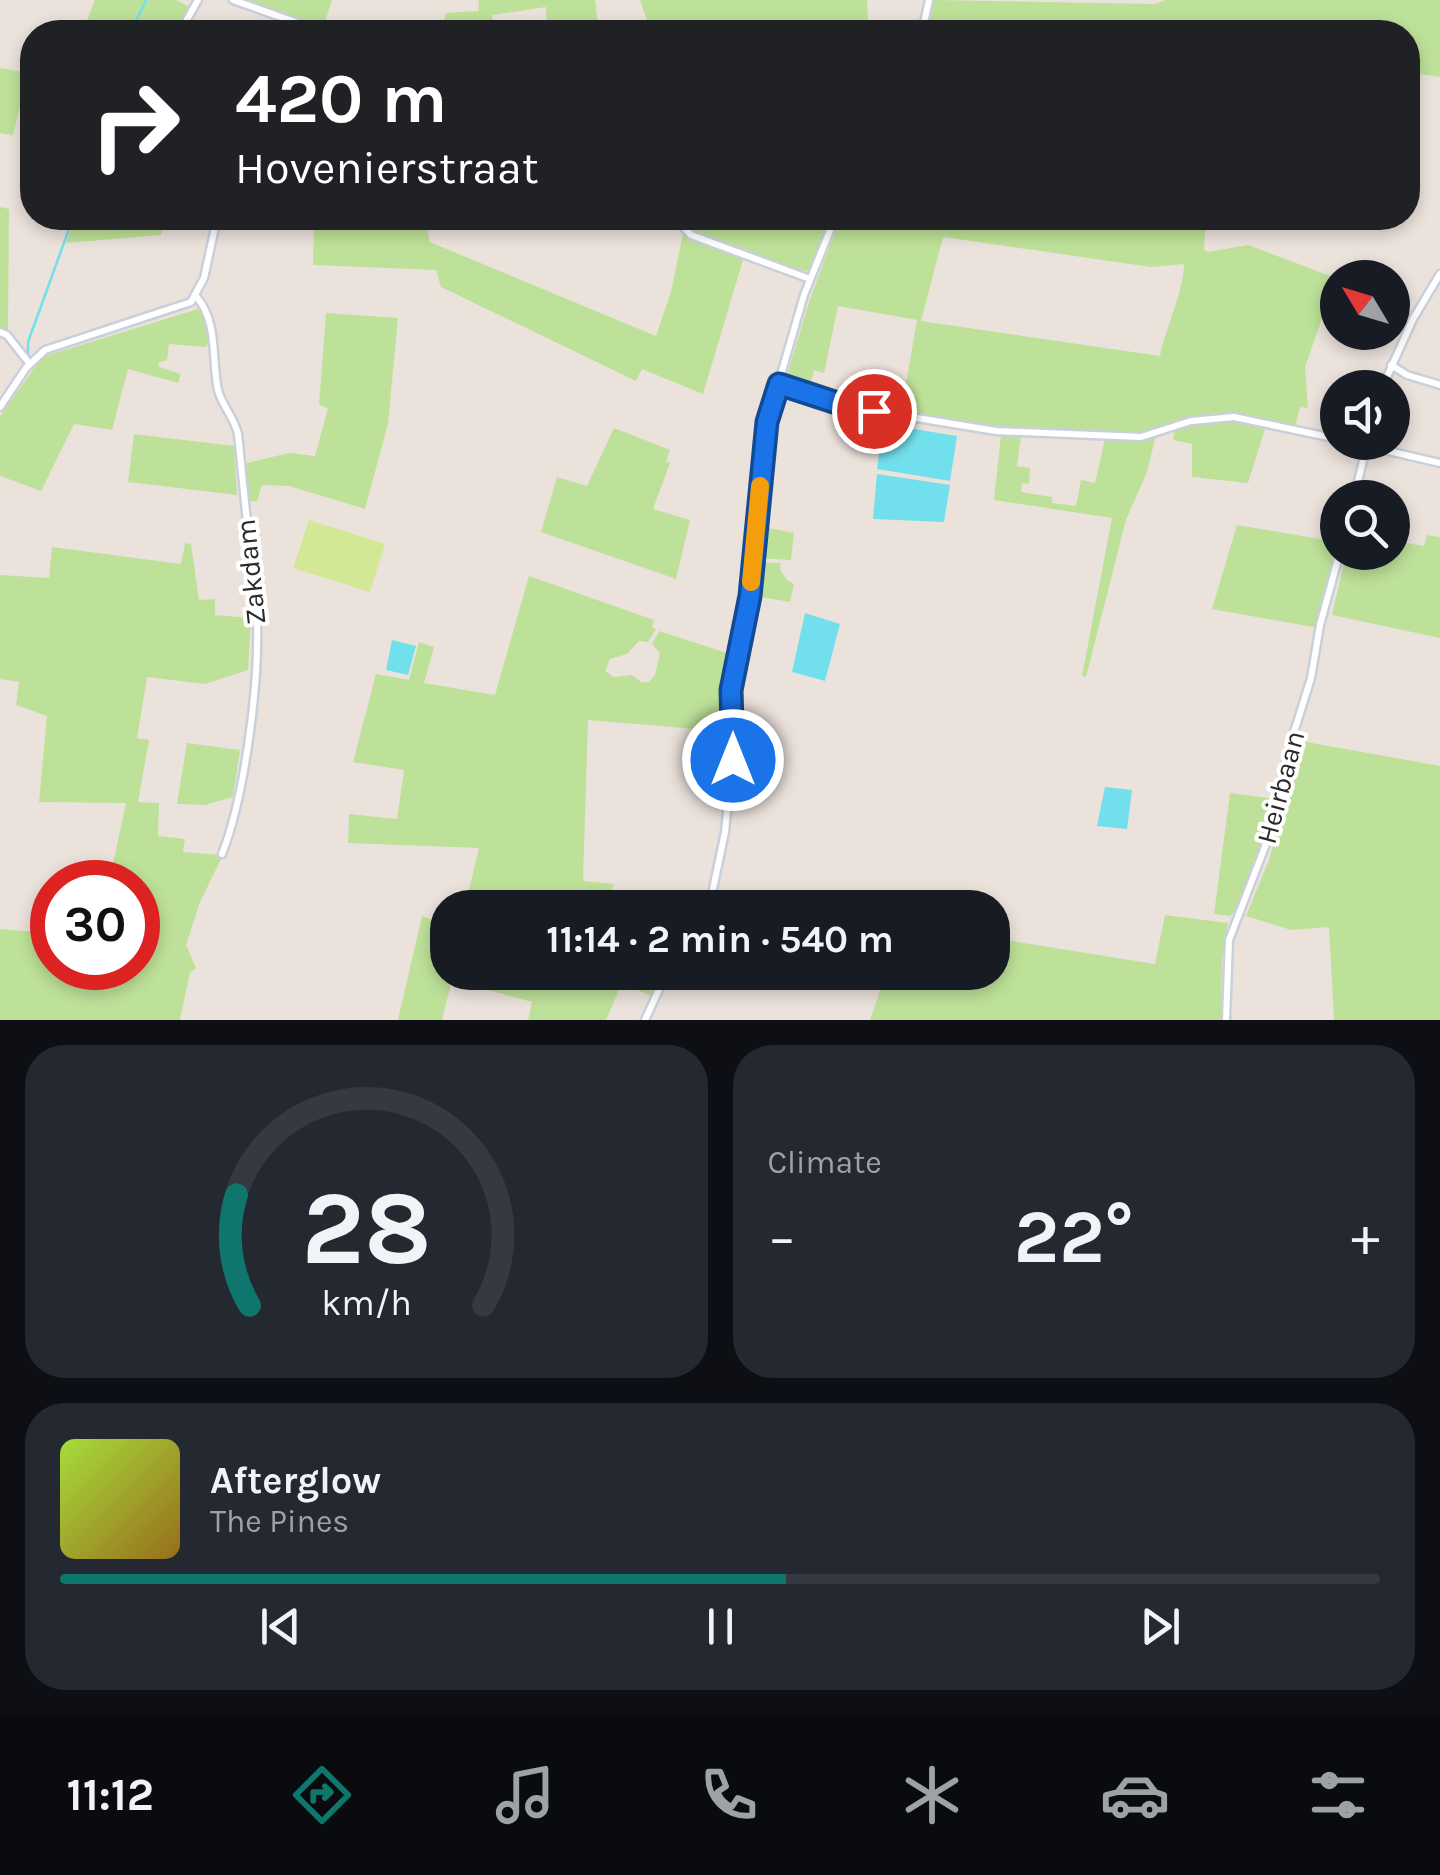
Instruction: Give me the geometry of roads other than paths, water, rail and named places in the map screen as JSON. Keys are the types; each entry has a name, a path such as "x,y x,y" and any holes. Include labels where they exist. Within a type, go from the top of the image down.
{"street":[{"path":"233,0 289,20"},
{"path":"0,407 29,364 45,350 178,309 196,296 204,278 214,230"},
{"path":"686,230 810,278"},
{"path":"713,890 725,832 734,742 731,690 750,596 765,436 810,278 830,230"},
{"path":"1389,370 1440,274"},
{"name":"Zakdam","path":"196,296 210,321 218,389 238,434 258,648 246,752 222,854"},
{"path":"0,332 7,335 29,364"},
{"path":"1391,365 1407,375 1440,385"},
{"path":"779,384 834,402 996,431 1140,437 1191,421 1234,418 1320,436"},
{"path":"1410,456 1440,463"},
{"name":"Heirbaan","path":"1226,1020 1229,940 1266,844 1336,570"},
{"path":"645,1020 659,990"}],"water":[{"path":"883,424 957,436 950,481 877,469"},
{"path":"877,474 950,485 944,522 873,519"},
{"path":"805,613 840,624 825,681 792,672"},
{"path":"392,640 416,646 408,675 386,670"},
{"path":"1105,787 1132,790 1127,829 1097,826"}],"waterway":[{"path":"137,20 146,0"},
{"path":"28,356 28,342 69,230"}]}
